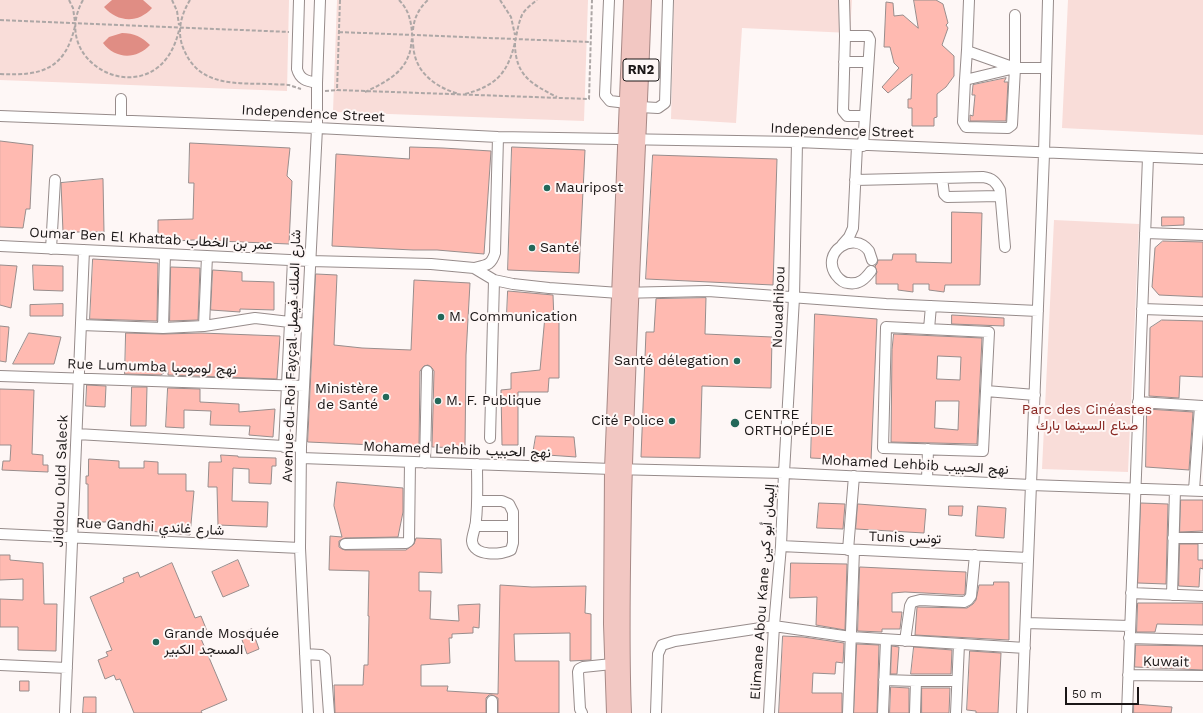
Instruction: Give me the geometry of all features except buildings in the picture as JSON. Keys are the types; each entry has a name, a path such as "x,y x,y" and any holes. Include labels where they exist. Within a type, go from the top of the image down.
{"highway":[{"name":"RN2","path":"626,293 624,140 631,0"},
{"name":"RN2","path":"614,713 612,664 618,469 626,293 639,140 644,0"},
{"name":"RN2","path":"618,469 624,713"}],"street":[{"path":"299,0 297,69 300,78 317,83"},
{"name":"Avenue du Roi Fayçal شارع الملك فيصل","path":"308,713 300,548 301,447 317,128 320,0"},
{"path":"609,0 605,95 610,101 626,104"},
{"path":"640,107 658,108 665,103 668,0"},
{"path":"844,0 845,36 843,111 847,116 865,116"},
{"path":"969,0 964,122 966,127 1008,128 1012,125 1015,68 1015,15"},
{"path":"1022,713 1044,154 1048,0"},
{"path":"845,36 868,36 870,40 865,116 855,180 853,228 849,237 835,251 831,261 832,270 838,279 847,284 857,284 865,279 871,271"},
{"path":"967,50 1015,68"},
{"path":"844,62 868,62"},
{"path":"965,80 1015,68 1046,68"},
{"path":"121,99 121,120"},
{"name":"Independence Street","path":"0,116 317,128 498,137 797,142 1044,154 1203,159"},
{"path":"474,268 489,264 493,260 495,253 498,137"},
{"name":"Nouadhibou","path":"784,473 794,298 797,142"},
{"path":"1126,713 1148,157"},
{"path":"942,178 944,194 947,197 1000,196"},
{"path":"855,180 989,178 997,185 1000,196 1005,247"},
{"path":"51,249 55,180"},
{"path":"853,228 862,245 869,251 872,260"},
{"path":"1145,233 1203,235"},
{"path":"842,245 852,243 862,245"},
{"name":"Oumar Ben El Khattab عمر بن الخطاب","path":"0,246 310,261 431,264 474,268 494,280 528,286 626,293 708,291 930,306 1038,310"},
{"name":"Jiddou Ould Saleck","path":"65,713 84,250"},
{"path":"164,328 165,254"},
{"path":"204,326 207,256"},
{"path":"284,447 293,260"},
{"path":"490,438 494,280"},
{"path":"929,329 930,306"},
{"path":"1142,309 1203,311"},
{"path":"81,325 164,328 204,326 255,318 307,324"},
{"path":"886,327 989,332 986,391 983,451 883,448 886,327"},
{"path":"425,462 427,371"},
{"name":"Rue Lumumba نهج لومومبا","path":"0,376 304,386"},
{"path":"986,391 1035,395"},
{"path":"1138,402 1202,406 1198,490"},
{"path":"77,434 301,447"},
{"path":"927,480 928,449"},
{"name":"Mohamed Lehbib نهج الحبيب","path":"301,458 784,473 1031,485 1198,490"},
{"path":"345,544 409,542 410,462"},
{"path":"477,464 477,500 472,542 475,548 481,553 505,553 511,550 513,543 513,512 509,504 502,501 477,500"},
{"name":"Elimane Abou Kane إليمان أبو كين","path":"769,713 774,626 781,546 784,473"},
{"path":"848,713 854,476"},
{"path":"1172,595 1175,490"},
{"path":"475,526 513,526"},
{"name":"Rue Gandhi شارع غاندي","path":"0,534 300,548"},
{"path":"1173,538 1203,538"},
{"name":"Tunis تونس","path":"781,546 1028,558"},
{"path":"905,641 910,606 912,602 920,600 964,602 968,600 971,596 975,555"},
{"path":"1131,593 1203,596"},
{"path":"1026,623 1130,626"},
{"path":"656,713 658,654 662,645 675,641 774,626 851,637 1025,648"},
{"path":"1129,638 1203,640"},
{"path":"883,713 886,640"},
{"path":"956,713 959,644"},
{"path":"305,654 321,655 325,658 329,713"},
{"path":"582,713 580,709 578,680 579,669 583,667 612,664"},
{"path":"0,665 67,668"},
{"name":"Kuwait","path":"1128,675 1203,676"},
{"path":"884,680 957,681"},
{"path":"915,713 916,681"},
{"path":"492,701 492,713"}],"path":[{"path":"69,0 72,8 77,40 84,55 95,67 109,75 125,78 141,76 156,69 168,58 176,44 183,12 190,0"},
{"path":"0,74 20,75 36,73 52,66 64,55 72,40 78,8 82,0"},
{"path":"172,0 177,11 181,44 188,59 199,71 213,79 229,83 290,85"},
{"path":"340,0 337,90 589,99 592,0"},
{"path":"399,0 408,12 411,21 416,62 421,70 436,85 449,91 462,94 483,88 498,78 511,59 516,38 511,17 500,0"},
{"path":"364,92 386,81 396,74 403,66 408,58 416,17 420,9 428,0"},
{"path":"537,0 522,14 517,28 516,58 523,75 537,87 558,97"},
{"path":"0,20 290,32"},
{"path":"339,32 590,42"}],"green space":[{"path":"0,0 289,0 287,91 0,80"},
{"path":"337,0 588,0 584,121 333,112"},
{"path":"674,0 852,0 850,33 742,28 736,123 671,119"},
{"path":"1068,0 1203,0 1203,135 1062,128"},
{"name":"Parc des Cinéastes صناع السينما بارك","path":"1054,220 1139,224 1128,472 1042,469"}],"shaded area":[{"path":"112,0 143,0 152,8 140,17 134,19 121,18 115,16 104,7"},
{"path":"122,33 138,36 150,45 138,53 126,56 113,52 103,43 109,37"}],"place":[{"name":"Mauripost","path":"547,188"},
{"name":"Santé","path":"532,248"},
{"name":"M. Communication","path":"441,317"},
{"name":"Santé délegation","path":"737,361"},
{"name":"Ministère de Santé","path":"386,397"},
{"name":"M. F. Publique","path":"438,401"},
{"name":"Cité Police","path":"672,421"},
{"name":"CENTRE ORTHOPÉDIE","path":"735,423"},
{"name":"Grande Mosquée المسجد الكبير","path":"156,642"}]}
